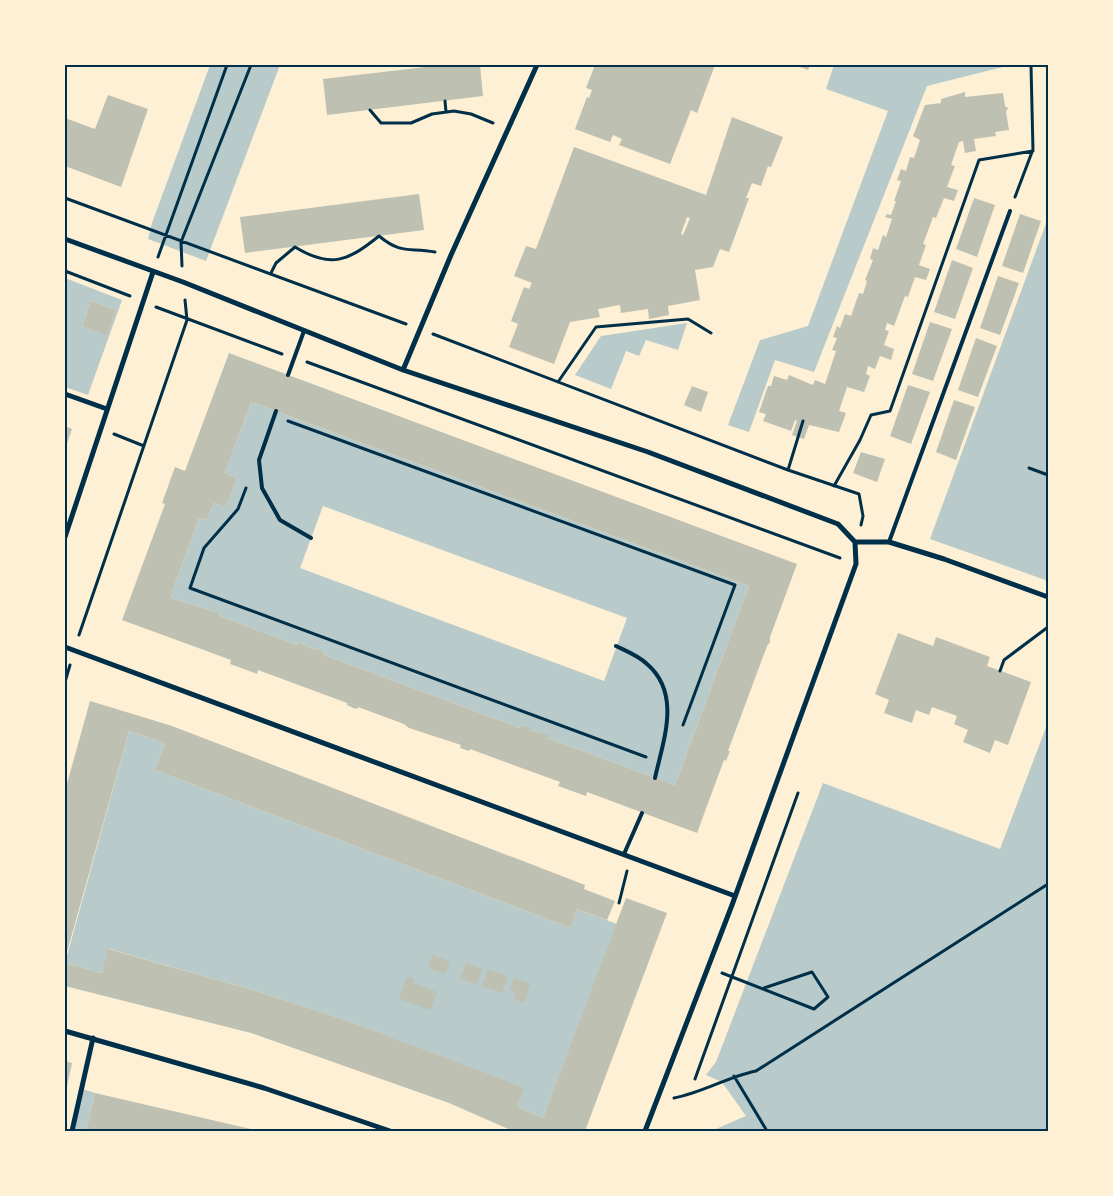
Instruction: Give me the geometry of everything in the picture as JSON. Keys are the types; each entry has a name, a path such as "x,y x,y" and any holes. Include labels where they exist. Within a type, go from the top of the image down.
{"street":[{"path":"403,370 451,254 537,65"},
{"path":"65,238 183,282 403,370 693,469 838,524 855,542 856,564 735,896 645,1131"},
{"path":"65,537 153,272"},
{"path":"65,394 107,410"},
{"path":"855,542 889,542 944,559 1048,597"},
{"path":"65,647 735,896"},
{"path":"65,1031 264,1088 390,1131"},
{"path":"72,1131 94,1038"}],"lane":[{"path":"889,542 1010,212"},
{"path":"288,375 304,331"},
{"path":"275,413 260,460 262,488 280,520 311,538"},
{"path":"616,646 647,664 662,684 669,713 665,743 658,762 655,778"},
{"path":"627,855 642,813"}],"path":[{"path":"153,272 228,65"},
{"path":"65,682 74,650 187,320 181,242 251,65"},
{"path":"1010,212 1032,151 1031,65"},
{"path":"445,101 446,112"},
{"path":"370,110 381,123 410,123 432,114 454,111 471,114 508,130"},
{"path":"834,486 860,440 871,415 890,411 979,160 1032,151"},
{"path":"65,198 419,328 788,470 859,494 864,516 855,542"},
{"path":"271,273 276,263 295,247 314,258 336,260 361,250 379,236 391,246 408,251 430,251 451,254"},
{"path":"65,272 187,320 856,564"},
{"path":"558,382 596,327 688,318 711,333"},
{"path":"275,413 735,585 680,734"},
{"path":"788,470 803,421"},
{"path":"101,429 144,446"},
{"path":"1030,468 1048,475"},
{"path":"247,485 238,508 204,548 190,588 658,762"},
{"path":"1000,671 1004,660 1048,627"},
{"path":"695,1079 798,793"},
{"path":"619,903 627,855"},
{"path":"656,1102 690,1095 734,1076 756,1071 1048,884"},
{"path":"708,968 764,988 814,1009 828,997 812,972 764,988"},
{"path":"734,1076 767,1131"}],"shaded area":[{"path":"210,65 280,65 206,261 148,239 152,223"},
{"path":"834,65 1011,65 927,86 814,372 775,360 749,432 728,425 760,340 808,326 888,111 826,89"},
{"path":"1048,218 1048,581 930,539"},
{"path":"65,278 122,300 88,395 65,387","holes":["91,301 116,310 107,334 82,326"]},
{"path":"687,323 678,350 646,340 639,356 626,351 611,389 575,375 601,336"},
{"path":"251,402 749,586 675,785 547,738 548,735 530,730 522,725 520,728 324,655 325,652 315,648 314,650 298,642 297,645 219,616 220,613 170,598 199,518 207,520 214,503 226,507 237,478 225,473","holes":["323,506 627,618 604,681 300,568"]},
{"path":"1048,722 1048,1131 711,1131 746,1116 722,1082 706,1075 716,1062 823,783 1000,849"},
{"path":"129,731 165,743 155,770 571,928 577,909 617,924 543,1118 517,1107 523,1088 348,1021 263,993 109,949 102,973 65,963"},
{"path":"82,1089 95,1093 86,1131 72,1131"}],"building":[{"path":"442,65 480,65 483,96 327,115 323,79"},
{"path":"595,65 715,65 697,113 691,110 670,164 619,145 622,139 613,135 610,142 575,129 587,97 589,98 592,90 586,88"},
{"path":"795,65 810,65 808,70"},
{"path":"965,92 965,97 1003,93 1005,106 1008,108 1006,112 1009,130 995,132 996,136 974,139 976,151 965,153 963,141 959,142 951,165 955,166 947,187 958,190 954,201 944,198 936,218 933,217 923,244 926,245 919,265 930,269 926,280 915,277 908,297 905,296 894,326 887,323 885,330 889,331 884,345 894,349 891,360 880,356 875,369 868,366 866,374 870,376 864,392 847,387 839,411 846,413 839,432 809,425 804,439 792,435 797,421 795,420 791,431 763,421 766,414 759,412 768,386 771,386 774,376 787,380 789,375 813,385 815,380 825,384 836,351 832,350 837,338 833,337 837,326 840,328 845,314 851,316 859,293 863,294 867,281 865,280 873,260 870,259 873,248 878,250 883,235 886,237 892,219 885,217 887,214 891,215 896,201 894,201 901,181 897,180 901,169 906,171 910,157 914,158 920,140 913,136 925,105 941,103 941,99"},
{"path":"108,95 148,109 121,187 65,166 65,118 95,129"},
{"path":"732,117 783,137 771,167 768,166 761,186 752,183 746,198 749,198 729,252 720,249 713,267 695,270 700,300 668,306 669,315 649,319 648,309 621,313 620,305 598,309 600,317 570,322 554,364 509,347 518,324 511,321 524,287 529,289 532,283 514,276 526,246 536,249 574,147 706,195","holes":["687,217 690,218 683,235 681,234"]},
{"path":"419,194 424,230 245,253 240,217"},
{"path":"974,198 995,205 977,257 956,249"},
{"path":"1020,214 1041,221 1023,273 1002,266"},
{"path":"952,260 973,268 955,319 934,312"},
{"path":"998,276 1019,283 1000,335 980,328"},
{"path":"91,301 116,310 107,335 82,326"},
{"path":"930,322 952,329 933,381 912,374"},
{"path":"976,338 997,346 978,397 958,390"},
{"path":"229,353 797,564 770,637 770,642 728,751 730,751 726,761 724,760 697,833 587,792 586,796 558,786 560,782 470,749 469,751 460,748 461,745 409,728 404,724 358,707 358,709 353,708 347,705 347,703 258,670 257,674 230,664 231,660 122,620 165,504 162,503 175,467 185,471","holes":["251,402 749,586 675,785 547,738 549,735 530,730 531,728 521,725 520,728 324,655 325,652 315,648 314,650 298,642 297,645 219,616 220,613 170,598 199,518 207,520 214,503 226,507 237,478 225,473"]},
{"path":"908,385 930,392 911,444 890,436"},
{"path":"692,386 708,392 701,412 684,405"},
{"path":"954,400 975,407 956,460 936,452"},
{"path":"65,426 72,429 65,449"},
{"path":"861,452 885,459 877,482 853,473"},
{"path":"898,633 933,646 936,637 990,657 987,666 1031,682 1008,745 995,740 990,753 963,742 968,730 954,724 957,716 932,707 929,715 916,710 912,723 884,713 889,700 875,694"},
{"path":"90,701 172,726 585,885 584,889 615,901 607,920 577,909 571,928 155,770 165,743 129,731 65,959 65,791"},
{"path":"626,898 667,913 585,1131 513,1131 449,1103 251,1033 65,986 65,963 102,973 108,949 263,993 348,1021 524,1088 517,1107 543,1118"},
{"path":"432,955 450,961 445,974 428,968"},
{"path":"466,963 482,969 477,985 460,979"},
{"path":"488,969 508,976 502,993 482,986"},
{"path":"407,977 414,979 413,983 437,992 431,1010 399,999"},
{"path":"514,978 530,984 524,1003 514,999 516,992 509,989"},
{"path":"65,1061 72,1063 66,1091 65,1091"},
{"path":"95,1093 255,1130 86,1131"}]}
